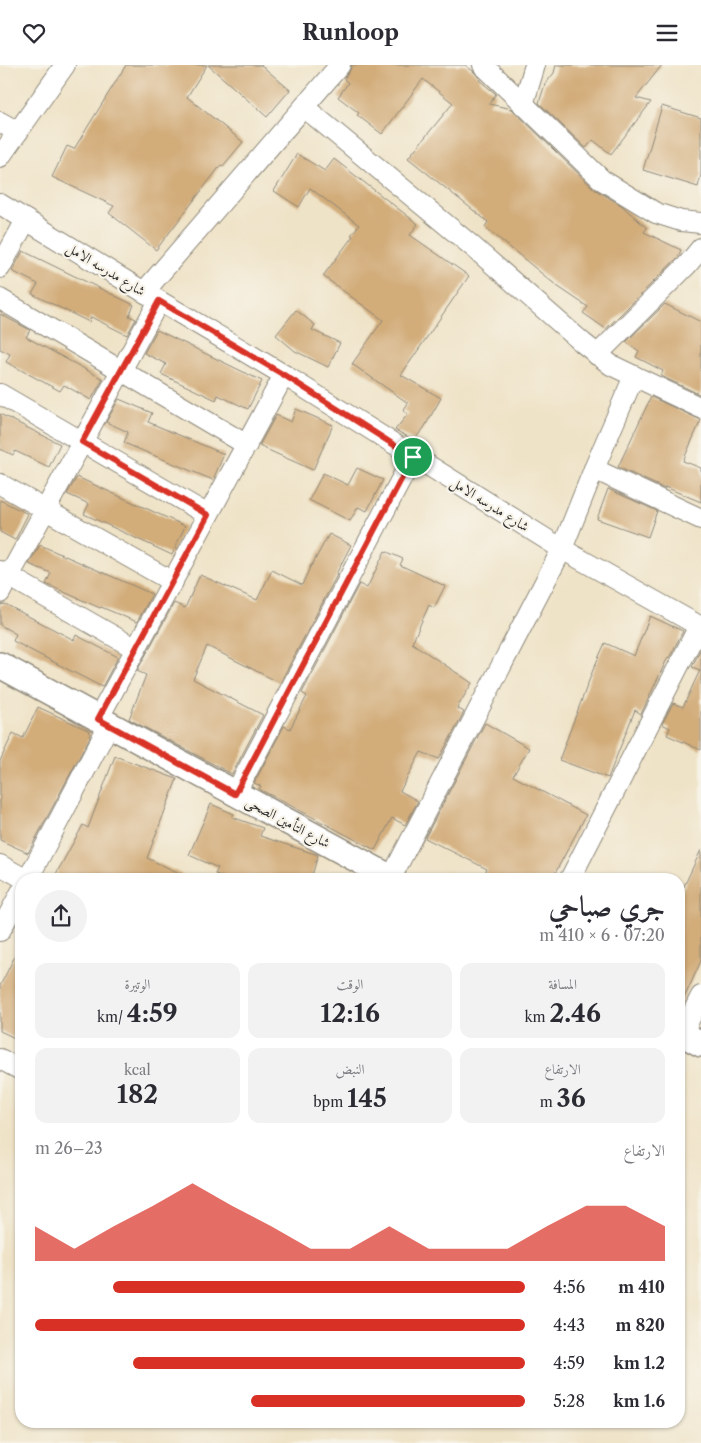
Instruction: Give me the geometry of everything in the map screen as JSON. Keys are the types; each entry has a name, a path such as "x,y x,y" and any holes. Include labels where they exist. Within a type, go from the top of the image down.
{"street":[{"path":"136,649 3,580 46,509 121,371 152,297 304,107 340,65"},
{"path":"483,65 602,180 656,213 681,221 701,223"},
{"path":"523,105 535,65"},
{"path":"0,157 18,132 58,67"},
{"path":"304,107 472,246 597,355 611,365 701,408"},
{"path":"0,122 18,132"},
{"name":"شارع مدرسه الامل","path":"0,204 284,375 562,549 700,626"},
{"path":"0,268 26,220"},
{"path":"597,355 687,265 701,248"},
{"path":"0,299 247,445"},
{"path":"30,873 104,722 136,649 284,375"},
{"path":"395,873 562,549 634,376"},
{"path":"0,394 208,515"},
{"path":"235,794 413,457"},
{"path":"594,469 701,519"},
{"path":"0,483 172,582"},
{"path":"573,873 700,626"},
{"name":"شارع التأمين الصحى","path":"0,665 383,873"},
{"path":"0,865 15,873"},
{"path":"0,931 15,903"},
{"path":"687,1036 701,996"},
{"path":"0,1059 15,1067"}],"building":[{"path":"126,65 207,65 187,97 243,142 223,166 221,165 156,250 109,213 114,206 52,177 67,146 74,149"},
{"path":"208,65 261,65 290,90 267,117"},
{"path":"352,65 465,65 496,94 489,104 512,109 594,189 621,205 647,228 644,232 681,250 678,257 606,329 583,313 588,307 557,286 485,227 488,222 408,158 453,103 423,79 382,134 357,115 359,113 338,97 348,83 344,79"},
{"path":"556,65 662,65 636,98 651,102 611,154 593,140 586,148 539,103 545,84 554,73"},
{"path":"662,106 701,118 701,175 698,187 643,170"},
{"path":"297,154 325,171 334,159 418,224 410,235 469,276 401,375 441,398 424,428 414,440 395,430 408,414 403,411 408,403 352,364 383,320 323,276 359,225 310,188 299,207 274,191"},
{"path":"23,251 134,305 129,316 136,319 127,335 91,317 89,322 32,294 38,284 12,271"},
{"path":"665,304 701,322 701,395 661,376 663,371 636,357 639,351 626,342"},
{"path":"296,310 315,325 312,330 340,343 328,367 295,351 276,335"},
{"path":"0,314 30,330 26,337 103,379 91,400 64,385 60,391 6,362 10,354 0,349"},
{"path":"157,330 262,381 248,409 218,395 216,400 161,374 166,364 144,353"},
{"path":"651,397 701,420 683,461 701,468 701,502 665,487 665,489 618,467"},
{"path":"119,399 152,413 148,422 224,454 213,480 124,443 128,432 106,422"},
{"path":"296,409 333,425 313,470 259,446 276,415 291,422"},
{"path":"0,414 60,444 49,467 15,451 13,455 0,449"},
{"path":"357,468 383,480 367,511 358,507 350,521 309,500 323,473 348,485"},
{"path":"77,477 185,526 172,555 84,514 89,504 67,494"},
{"path":"608,489 657,511 648,537 597,519"},
{"path":"0,500 28,514 15,540 0,532"},
{"path":"329,534 351,545 280,683 207,646 193,679 263,715 232,774 129,719 146,675 137,671 174,603 185,608 200,575 257,600 272,570 302,585"},
{"path":"40,545 152,594 137,622 46,584 51,573 29,564"},
{"path":"385,551 403,559 400,565 445,586 434,608 429,605 412,643 472,683 457,708 464,712 439,759 421,752 400,791 418,801 405,825 392,818 375,850 259,789 261,786 254,783 284,726 290,729 307,696 302,693 359,584 367,588"},
{"path":"5,604 74,640 76,635 118,657 102,687 13,641 16,634 0,625 0,605"},
{"path":"650,616 683,631 668,657 641,714 635,710 608,778 559,760 605,643 634,656"},
{"path":"701,648 701,750 667,735 670,728 662,724 673,703 683,707 700,670 692,667"},
{"path":"38,707 90,731 90,737 28,853 0,840 0,761 13,733 23,738"},
{"path":"485,723 529,748 513,776 586,815 555,873 485,873 487,869 425,838"},
{"path":"115,756 177,779 147,858 179,873 57,873 83,825 88,828"},
{"path":"211,804 234,814 232,817 263,828 260,836 318,855 313,873 216,873 218,868 189,855"},
{"path":"701,850 701,961 685,996 685,884"},
{"path":"15,956 15,1038 0,1031 0,986"}],"route":[{"path":"159,301 284,375 413,457 235,794 98,719 208,515 82,442 159,301"}]}
